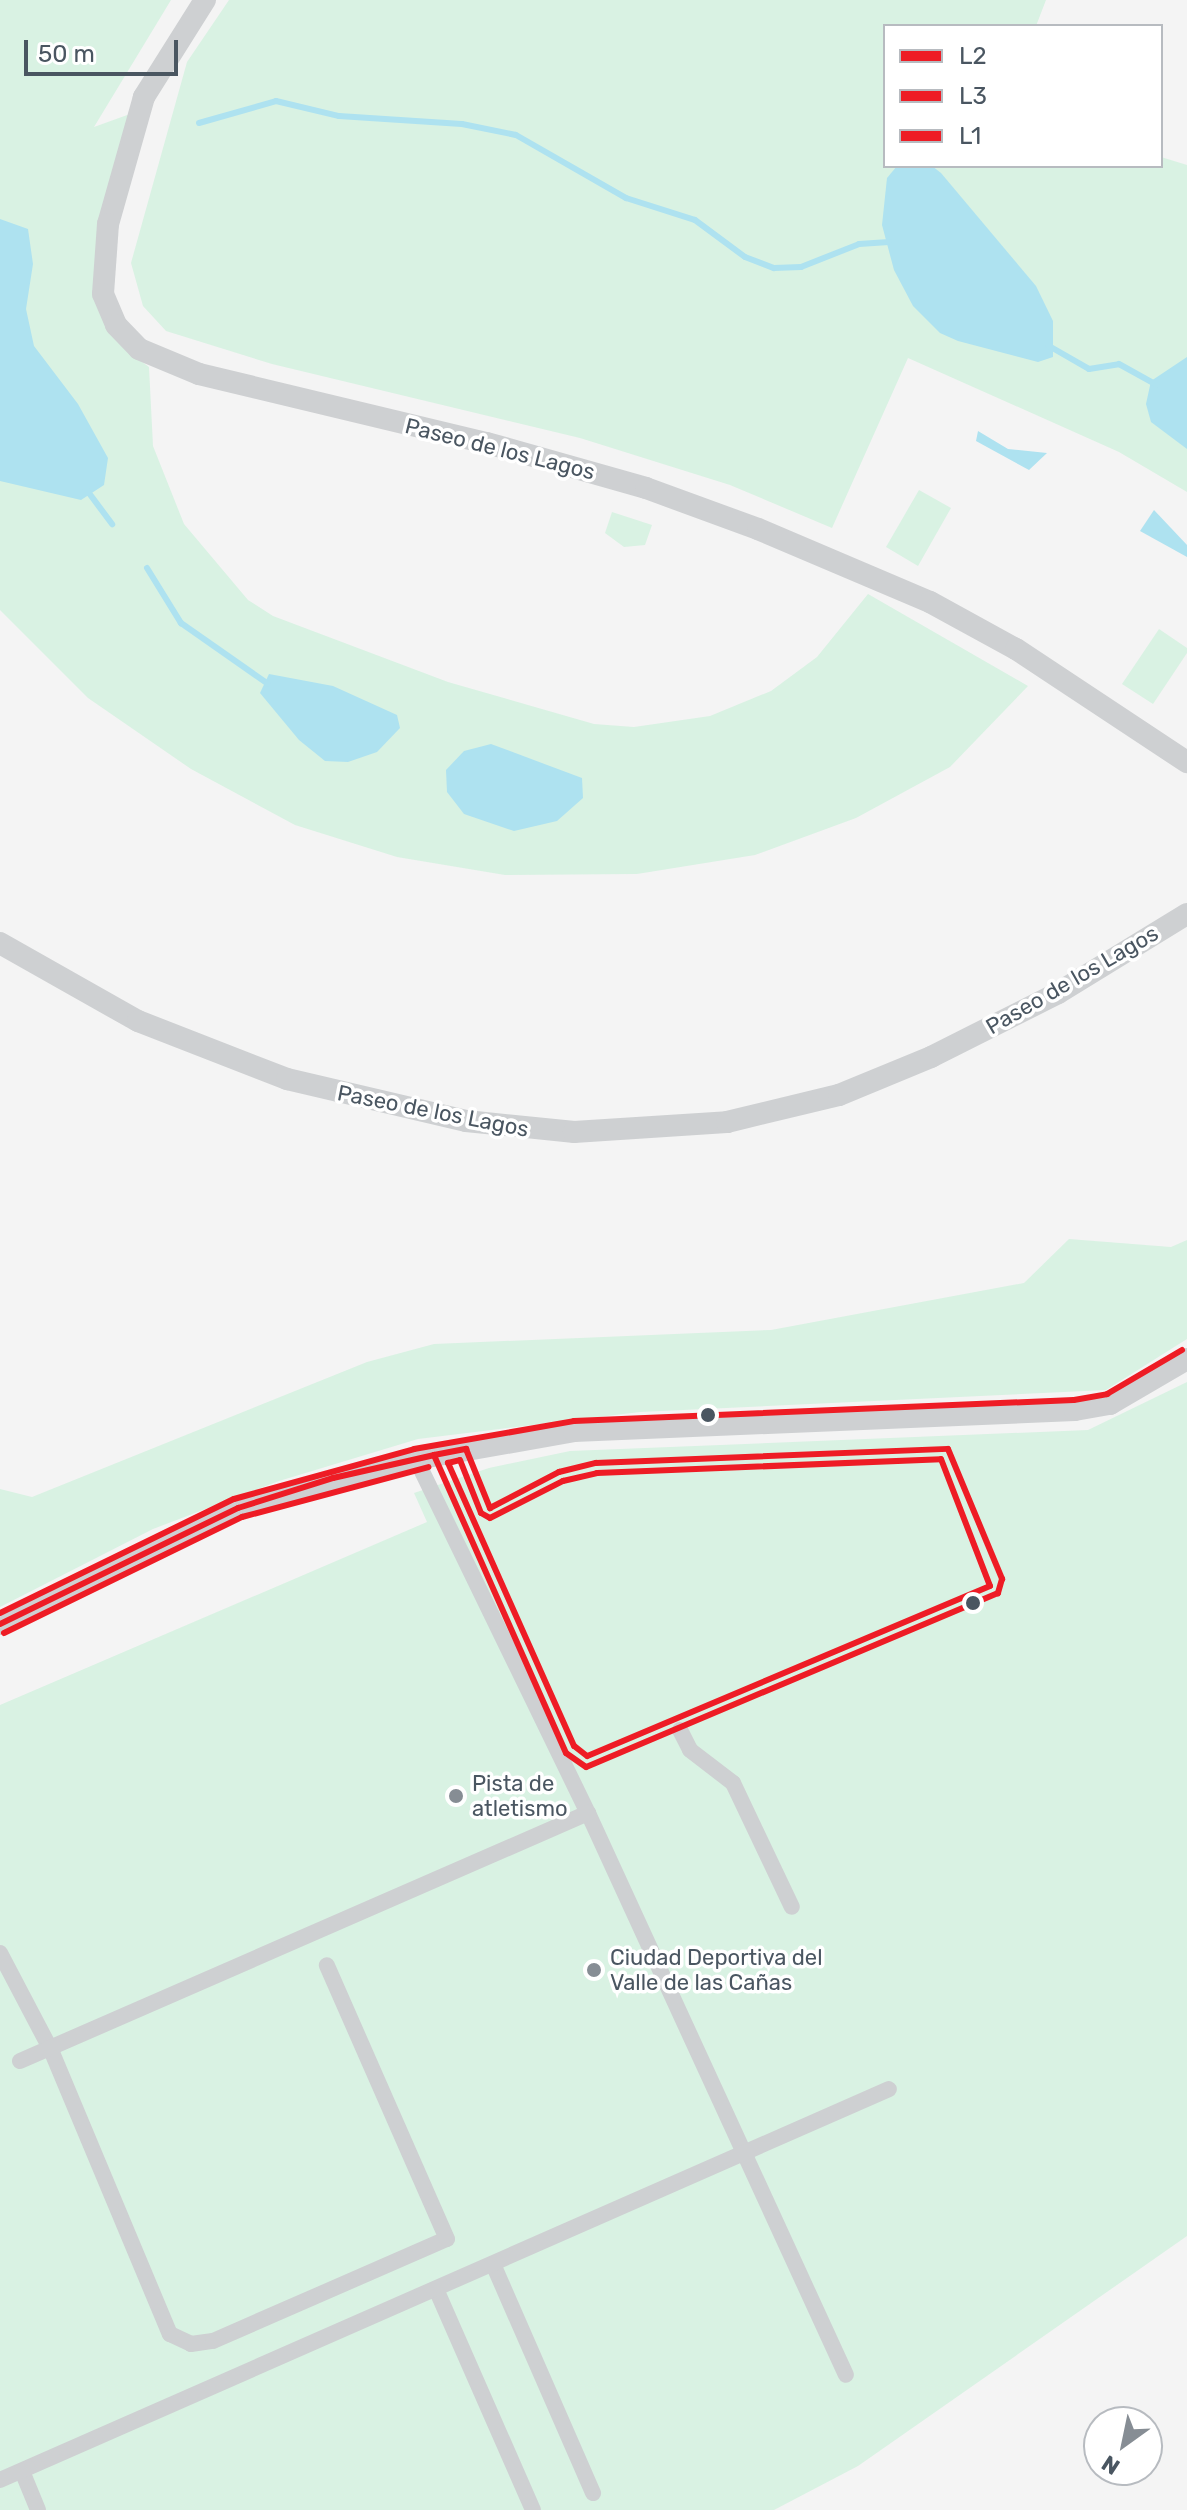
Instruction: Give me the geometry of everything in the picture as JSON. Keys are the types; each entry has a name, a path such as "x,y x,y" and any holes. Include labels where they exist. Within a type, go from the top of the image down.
{"street":[{"name":"Paseo de los Lagos","path":"205,0 144,97 108,224 103,294 116,325 139,349 199,374 487,443 646,488 758,529 917,596 1003,642 1077,685 1187,762"},
{"name":"Paseo de los Lagos","path":"0,943 138,1021 287,1079 466,1121 574,1132 727,1122 839,1095 931,1057 1058,993 1187,914"},
{"path":"0,1624 238,1508 425,1457 574,1431 1075,1410 1110,1404 1187,1359"},
{"path":"425,1457 846,2375"},
{"path":"680,1730 690,1750 733,1783 792,1907"},
{"path":"20,2061 588,1813"},
{"path":"0,1953 51,2050 170,2334 191,2344 213,2341 447,2239 327,1965"},
{"path":"0,2480 889,2089"},
{"path":"493,2264 593,2493"},
{"path":"436,2289 533,2510"},
{"path":"22,2471 38,2510"}],"green space":[{"path":"0,0 171,0 94,127 130,114 95,261 126,350 149,367 153,446 184,524 248,600 273,616 448,682 594,724 634,727 710,716 771,691 817,657 868,594 1028,686 950,767 856,818 755,855 637,874 505,875 397,857 295,825 191,769 88,698 0,610"},
{"path":"229,0 1046,0 1037,24 883,24 883,168 1163,168 1163,158 1187,165 1187,492 1119,452 908,358 832,528 730,485 580,438 272,364 166,331 143,306 131,263 187,62"},
{"path":"919,490 951,508 918,566 886,547"},
{"path":"612,512 652,525 645,545 624,547 605,533"},
{"path":"1159,629 1187,648 1187,653 1153,704 1122,684"},
{"path":"1069,1239 1171,1247 1187,1240 1187,1339 1106,1390 640,1412 418,1439 279,1481 153,1529 0,1607 0,1489 32,1497 367,1362 434,1344 771,1330 1024,1283"},
{"name":"Ciudad Deportiva del Valle de las Cañas","path":"1187,1382 1187,2236 858,2466 774,2510 0,2510 0,1705 427,1522 414,1493 489,1468 570,1451 1088,1430"}],"water":[{"path":"895,168 935,168 941,173 1036,286 1053,321 1053,357 1038,362 958,341 940,333 913,306 894,270 882,225 887,178"},
{"path":"0,219 28,229 33,264 26,309 34,346 78,404 108,458 104,485 81,500 0,481"},
{"path":"1187,357 1187,449 1151,422 1146,404 1151,381"},
{"path":"978,431 1008,449 1047,453 1029,470 976,441"},
{"path":"1154,510 1187,545 1187,557 1140,531"},
{"path":"269,674 333,686 397,715 400,728 377,752 348,762 325,761 299,740 260,693"},
{"path":"491,744 582,778 583,798 557,821 514,831 464,814 447,792 446,770 464,751"}],"waterway":[{"path":"199,123 276,101 339,116 462,124 516,135 626,198 695,220 745,257 774,268 801,267 859,244 889,242"},
{"path":"1049,346 1089,369 1119,364 1157,385"},
{"path":"86,489 112,524"},
{"path":"147,568 181,623 268,684"}],"transit line":[{"name":"L1","path":"0,1613 234,1499 414,1449 574,1421 1074,1400 1107,1394 1182,1350"},
{"name":"L2","path":"466,1449 490,1508 559,1472 596,1463 948,1449 1002,1579 998,1593 586,1767 566,1753 434,1455 466,1449"},
{"name":"L2","path":"0,1624 238,1508 333,1478 434,1455"},
{"name":"L3","path":"941,1459 990,1586 587,1756 574,1746 448,1463 460,1460 481,1513 490,1518 563,1481 597,1473 941,1459"},
{"name":"L3","path":"4,1633 242,1517 428,1467"}],"place":[{"name":"Pista de atletismo","path":"456,1796"},
{"name":"Ciudad Deportiva del Valle de las Cañas","path":"594,1970"}]}
